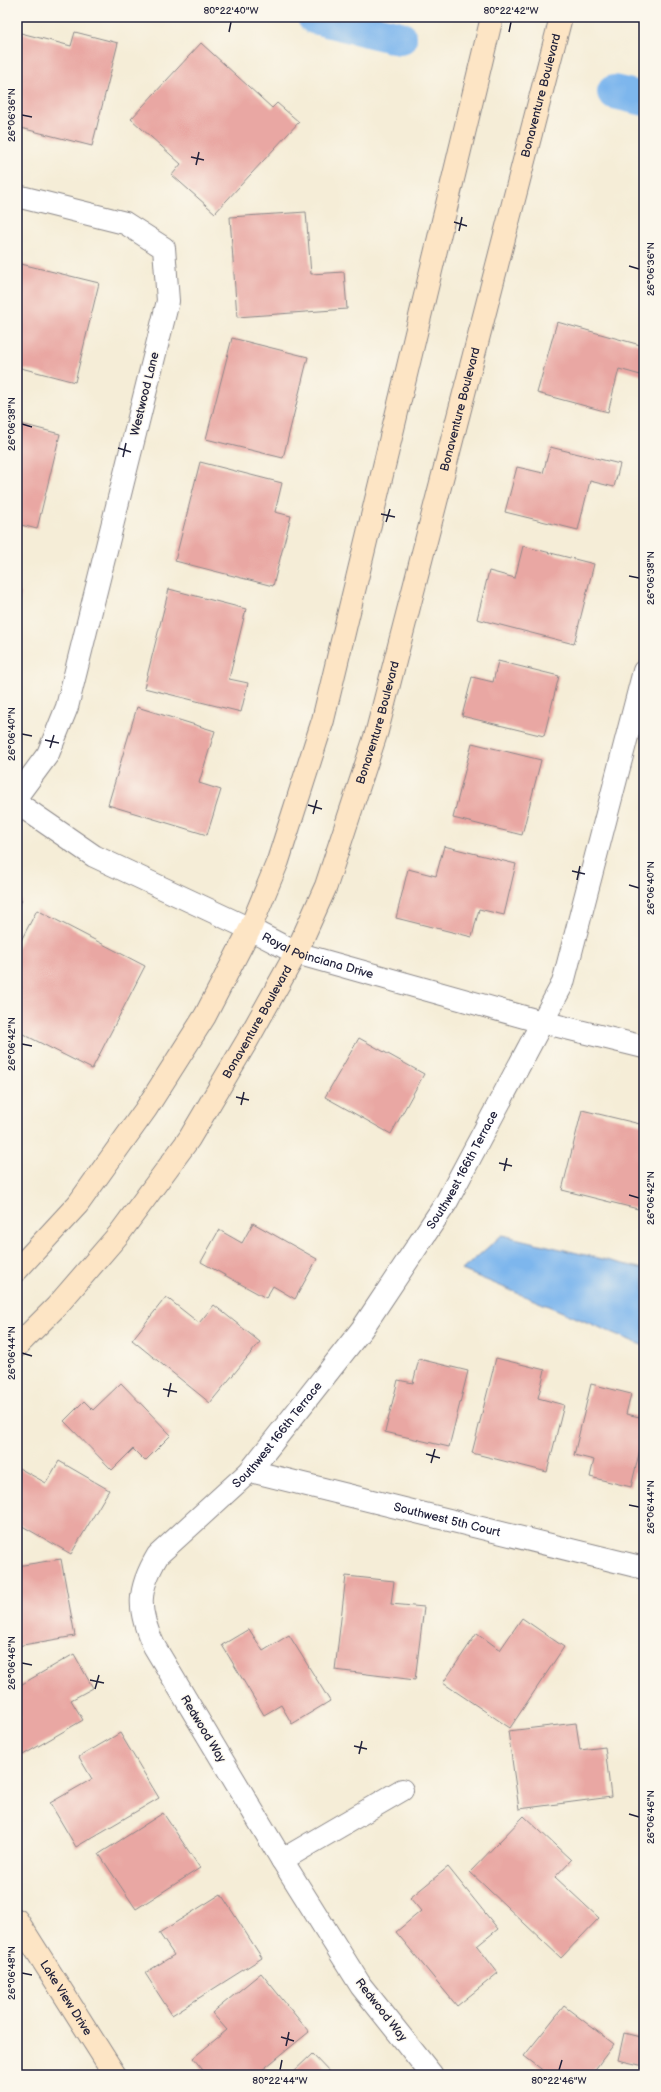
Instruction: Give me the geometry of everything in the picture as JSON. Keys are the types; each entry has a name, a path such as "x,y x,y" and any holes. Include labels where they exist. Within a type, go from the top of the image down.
{"main road":[{"path":"17,1270 78,1204 146,1109 205,1016 250,928 278,861 323,720 492,17"},
{"name":"Bonaventure Boulevard","path":"17,1346 56,1307 119,1234 188,1139 247,1042 296,953 326,886 377,731 561,17"},
{"name":"Lake View Drive","path":"17,1920 115,2075"}],"street":[{"name":"Westwood Lane","path":"17,196 125,223 164,248 168,300 67,707 48,754 17,796"},
{"name":"Southwest 166th Terrace","path":"142,1593 149,1571 158,1556 250,1471 362,1329 446,1203 563,983 644,670"},
{"name":"Royal Poinciana Drive","path":"17,803 94,856 250,928 296,953 542,1022 644,1047"},
{"name":"Southwest 5th Court","path":"250,1471 644,1568"},
{"name":"Redwood Way","path":"142,1593 140,1608 145,1627 154,1646 282,1860 361,1986 432,2075"},
{"path":"282,1860 402,1790"}],"water":[{"path":"502,1235 644,1269 644,1346 462,1270"}],"building":[{"path":"17,32 71,46 75,32 118,43 92,146 17,127"},
{"path":"201,43 272,108 277,103 299,122 215,213 172,175 181,164 131,119"},
{"path":"306,212 311,274 344,272 347,309 237,317 230,217"},
{"path":"17,263 99,283 75,382 17,367"},
{"path":"557,322 644,346 644,376 619,369 608,412 537,393"},
{"path":"232,338 308,357 283,458 206,439"},
{"path":"17,423 60,434 37,529 17,524"},
{"path":"550,447 620,464 614,487 590,481 578,530 505,512 517,467 543,473"},
{"path":"200,462 282,483 275,512 291,516 273,586 175,561"},
{"path":"523,546 594,564 574,644 477,619 489,571 515,578"},
{"path":"169,589 246,609 229,679 248,683 241,712 144,688"},
{"path":"17,592 21,593 18,608 17,608"},
{"path":"498,661 559,676 544,736 462,716 472,677 493,682"},
{"path":"137,707 215,731 199,783 221,790 207,835 108,805"},
{"path":"472,743 541,760 522,835 453,818"},
{"path":"444,846 516,864 504,915 479,909 472,937 396,918 408,869 436,876"},
{"path":"17,897 22,901 17,907"},
{"path":"37,910 145,966 92,1069 17,1031 17,948"},
{"path":"644,965 644,982 640,981"},
{"path":"359,1038 424,1074 391,1134 325,1097"},
{"path":"582,1110 644,1125 644,1185 638,1209 562,1190"},
{"path":"253,1223 317,1259 295,1299 273,1286 266,1298 201,1262 219,1230 242,1243"},
{"path":"166,1297 199,1323 214,1305 260,1342 210,1403 132,1340"},
{"path":"496,1358 545,1370 538,1398 564,1405 547,1472 472,1453"},
{"path":"419,1359 468,1371 449,1447 385,1432 398,1380 413,1383"},
{"path":"121,1383 171,1435 145,1461 133,1449 112,1470 64,1421 84,1401 93,1410"},
{"path":"591,1384 631,1394 626,1414 644,1418 644,1433 631,1487 590,1477 594,1460 574,1455"},
{"path":"59,1461 109,1490 71,1554 17,1523 17,1467 46,1483"},
{"path":"61,1559 75,1636 17,1646 17,1566"},
{"path":"346,1576 394,1581 391,1604 424,1607 415,1680 335,1670"},
{"path":"522,1618 564,1647 510,1728 443,1683 477,1633 500,1650"},
{"path":"249,1629 263,1651 289,1635 330,1701 292,1724 281,1705 264,1715 222,1645"},
{"path":"74,1654 93,1688 71,1700 83,1720 23,1755 17,1745 17,1719 21,1717 17,1710 17,1687"},
{"path":"576,1723 580,1750 605,1747 611,1797 519,1809 508,1731"},
{"path":"120,1733 159,1798 76,1847 50,1803 92,1779 79,1757"},
{"path":"163,1813 200,1868 136,1909 99,1854"},
{"path":"524,1816 571,1860 555,1877 599,1918 561,1958 470,1872"},
{"path":"448,1867 498,1929 477,1946 498,1973 457,2006 396,1932 421,1911 410,1898"},
{"path":"221,1894 262,1958 172,2015 145,1973 174,1955 159,1933"},
{"path":"261,1973 309,2032 256,2075 207,2075 193,2058 227,2030 212,2013"},
{"path":"564,2006 614,2044 591,2075 549,2075 524,2056"},
{"path":"624,2033 644,2038 644,2066 618,2060"},
{"path":"312,2054 332,2075 290,2075"}],"waterway":[{"path":"314,17 400,38"},
{"path":"614,92 644,99"}]}
